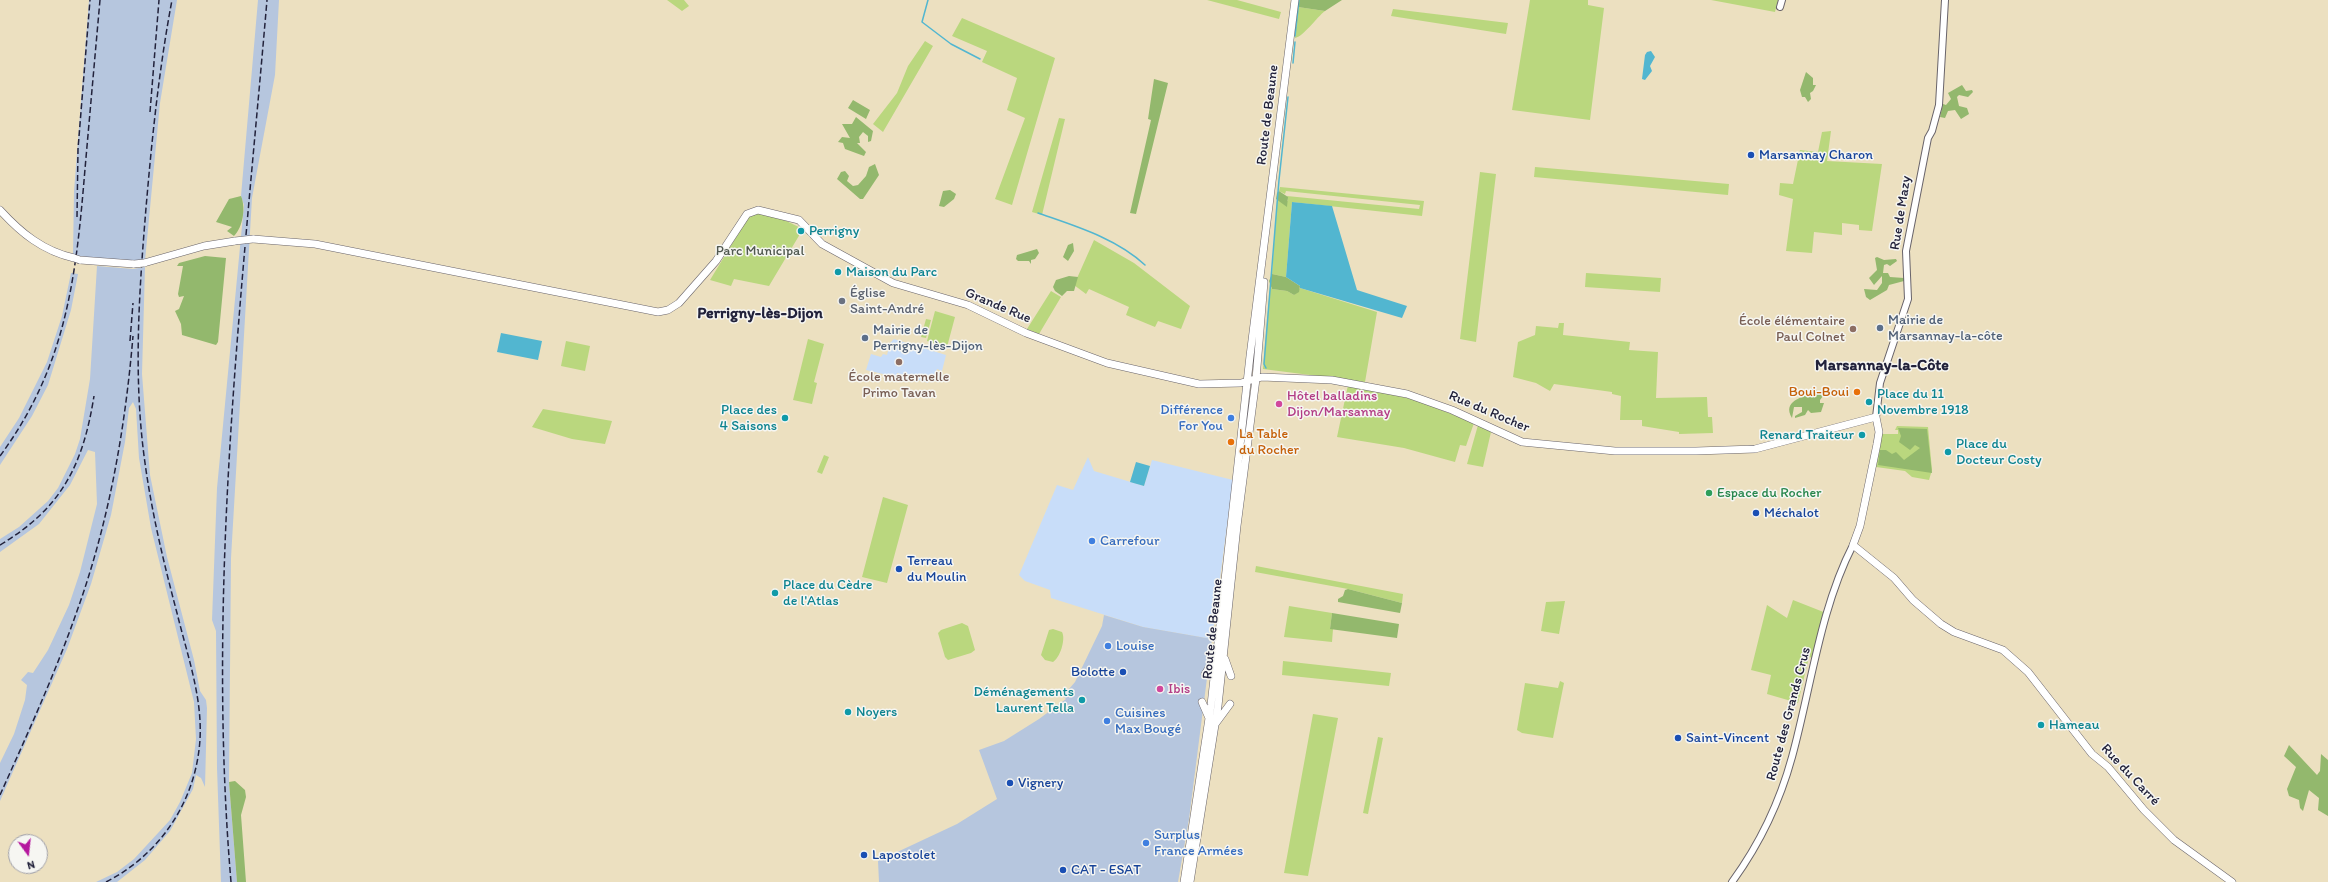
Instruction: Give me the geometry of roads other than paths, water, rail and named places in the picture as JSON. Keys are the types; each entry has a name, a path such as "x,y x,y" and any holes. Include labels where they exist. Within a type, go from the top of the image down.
{"main road":[{"name":"Route de Beaune","path":"1190,882 1214,726 1248,381 1295,0"},
{"name":"Grande Rue","path":"0,210 18,229 35,242 77,259 115,264 144,263 204,246 253,239 315,244 622,306 664,311 679,303 712,265 744,218 752,211 758,210 799,220 822,244 882,279 933,296 968,305 1026,332 1092,358 1199,384 1226,384 1248,381"},
{"name":"Route de Beaune","path":"1184,882 1220,654 1256,379 1263,305 1266,233"},
{"name":"Rue du Rocher","path":"1248,381 1264,377 1332,380 1407,394 1452,410 1522,442 1615,451 1704,451 1763,447 1832,427 1863,422 1876,417"},
{"name":"Rue de Mazy","path":"1853,545 1860,526 1876,452 1879,432 1876,417"},
{"name":"Rue du Carré","path":"1853,545 1894,578 1913,600 1941,624 1954,632 2004,650 2028,672 2092,754 2108,767 2144,810 2174,840 2232,882"},
{"path":"1205,674 1220,654 1231,676"},
{"path":"1202,702 1209,719"},
{"path":"1214,726 1230,704"}],"street":[{"path":"1780,7 1782,0"},
{"name":"Rue de Mazy","path":"1876,417 1880,383 1908,298 1906,250 1928,138 1932,131 1939,105 1945,0"},
{"name":"Route des Grands Crus","path":"1732,882 1754,847 1779,798 1792,759 1831,603 1853,545"}],"water":[{"path":"1651,51 1655,57 1650,66 1652,71 1645,80 1642,79 1645,55 1647,52"},
{"path":"1292,202 1332,206 1357,290 1407,306 1402,318 1300,288 1300,286 1286,277"},
{"path":"501,333 542,341 538,360 497,352"},
{"path":"1136,462 1150,466 1144,486 1130,482"}],"waterway":[{"path":"928,0 922,22 951,44 980,59"},
{"path":"1295,36 1299,0"},
{"path":"1293,63 1295,42"},
{"path":"1266,368 1264,364 1279,180 1288,97"},
{"path":"1038,213 1108,240 1121,247 1145,265"}],"railway":[{"path":"77,217 78,149 90,0"},
{"path":"0,456 23,422 40,388 54,354 72,283 82,209 100,0"},
{"path":"150,112 159,0"},
{"path":"106,882 141,858 156,844 169,828 189,791 199,750 200,716 198,698 155,520 145,463 139,399 139,304 146,208 156,104 172,0"},
{"path":"231,882 224,772 223,661 225,551 230,441 238,330 267,0"},
{"path":"130,341 133,303"},
{"path":"0,795 59,658 77,611 98,544 107,510 120,441 130,371 133,336"},
{"path":"0,545 21,531 39,516 54,500 66,482 76,464 83,443 94,396"}],"place":[{"name":"Marsannay Charon","path":"1751,155"},
{"name":"Perrigny","path":"801,231"},
{"name":"Maison du Parc","path":"838,272"},
{"name":"Église Saint-André","path":"842,301"},
{"name":"Mairie de Marsannay-la-côte","path":"1880,328"},
{"name":"École élémentaire Paul Colnet","path":"1853,329"},
{"name":"Mairie de Perrigny-lès-Dijon","path":"865,338"},
{"name":"École maternelle Primo Tavan","path":"899,362"},
{"name":"Boui-Boui","path":"1857,392"},
{"name":"Place du 11 Novembre 1918","path":"1869,402"},
{"name":"Hôtel balladins Dijon/Marsannay","path":"1279,404"},
{"name":"Place des 4 Saisons","path":"785,418"},
{"name":"Différence For You","path":"1231,418"},
{"name":"Renard Traiteur","path":"1862,435"},
{"name":"La Table du Rocher","path":"1231,442"},
{"name":"Place du Docteur Costy","path":"1948,452"},
{"name":"Espace du Rocher","path":"1709,493"},
{"name":"Méchalot","path":"1756,513"},
{"name":"Carrefour","path":"1092,541"},
{"name":"Terreau du Moulin","path":"899,569"},
{"name":"Place du Cèdre de l'Atlas","path":"775,593"},
{"name":"Louise","path":"1108,646"},
{"name":"Bolotte","path":"1123,672"},
{"name":"Ibis","path":"1160,689"},
{"name":"Déménagements Laurent Tella","path":"1082,700"},
{"name":"Noyers","path":"848,712"},
{"name":"Cuisines Max Bougé","path":"1107,721"},
{"name":"Hameau","path":"2041,725"},
{"name":"Saint-Vincent","path":"1678,738"},
{"name":"Vignery","path":"1010,783"},
{"name":"Surplus France Armées","path":"1146,843"},
{"name":"Lapostolet","path":"864,855"},
{"name":"CAT - ESAT","path":"1063,870"}],"district":[{"name":"Perrigny-lès-Dijon","path":"760,314"},
{"name":"Marsannay-la-Côte","path":"1882,366"}],"park label":[{"name":"Parc Municipal","path":"760,251"}]}
